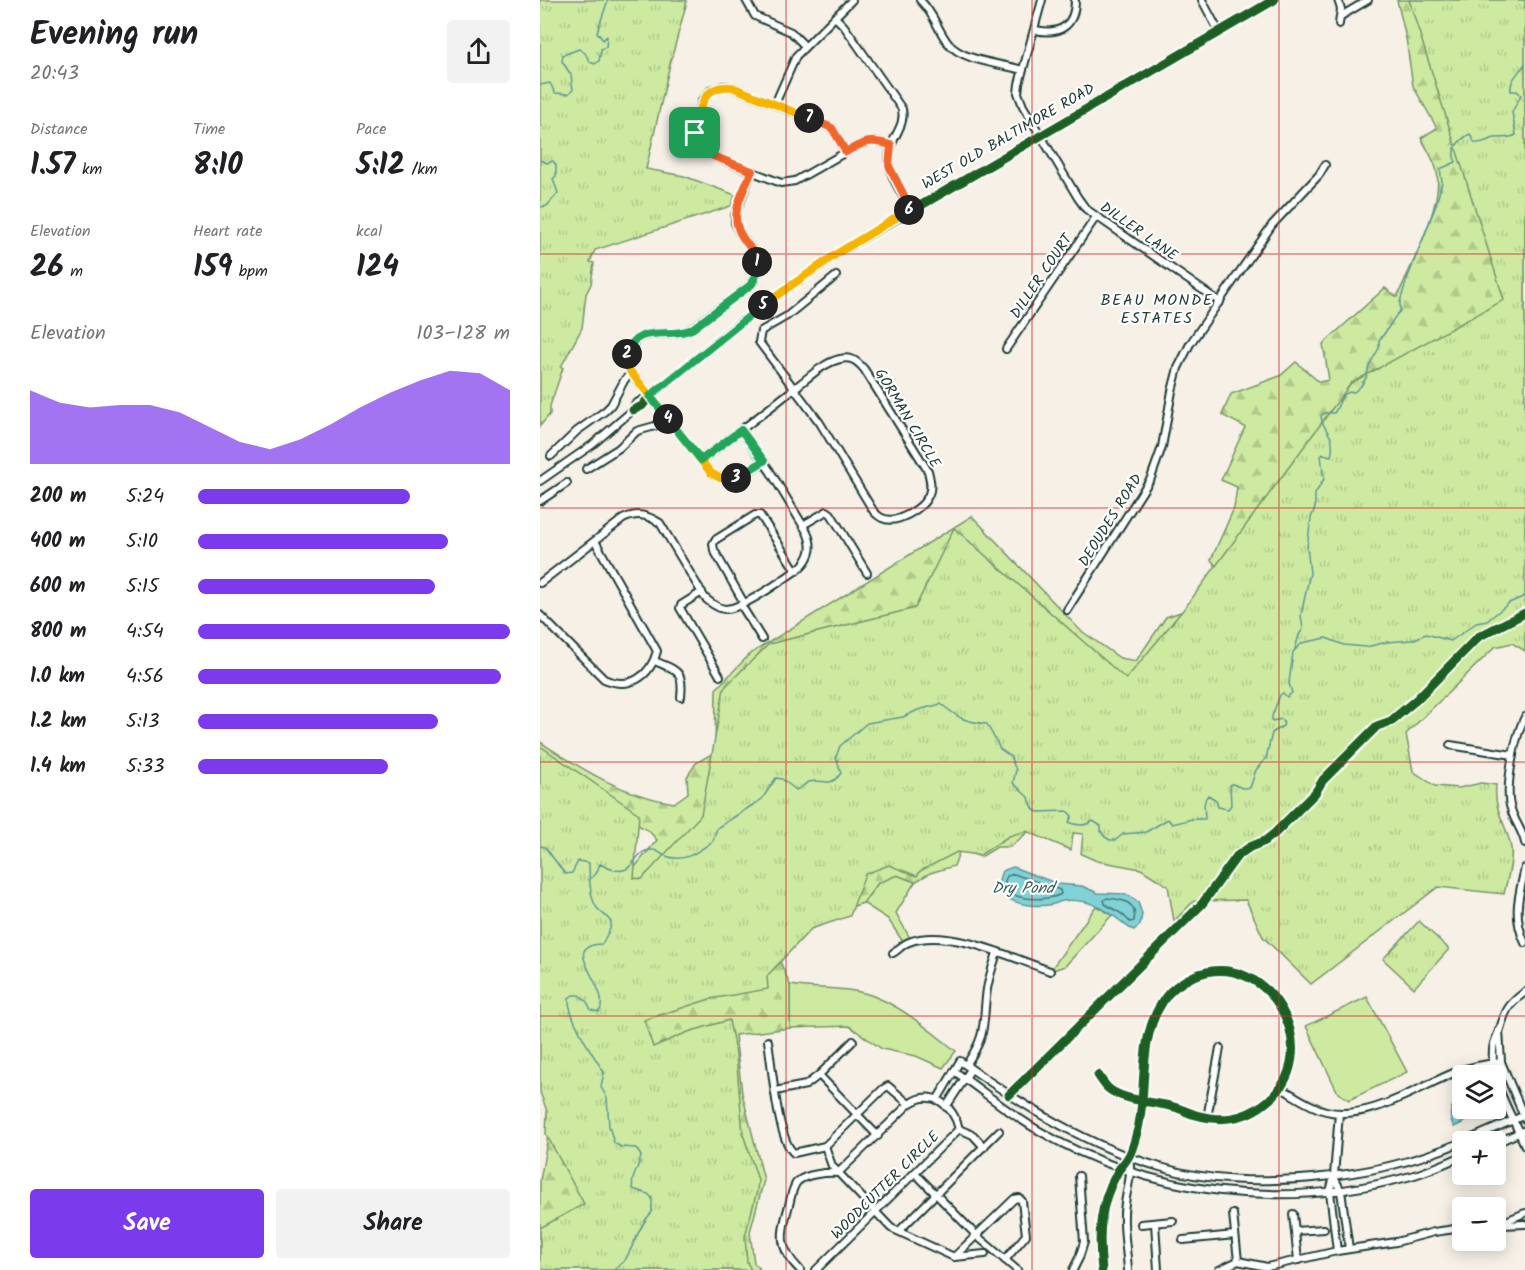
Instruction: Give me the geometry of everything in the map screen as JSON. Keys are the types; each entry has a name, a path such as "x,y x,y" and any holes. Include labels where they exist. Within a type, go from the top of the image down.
{"street":[{"path":"746,0 755,16 791,32 804,46"},
{"path":"775,104 796,56 852,0"},
{"path":"920,0 933,15 945,39 955,50 970,57 1023,69"},
{"path":"1035,30 1052,33 1063,28 1072,16 1075,0"},
{"path":"1202,0 1219,32"},
{"name":"WEST OLD BALTIMORE ROAD","path":"540,482 592,445 633,410 635,404 650,396 740,322 838,253 1274,0"},
{"path":"1338,0 1341,9 1339,24"},
{"path":"1341,16 1368,0"},
{"name":"DILLER LANE","path":"1039,1 1035,30 1018,93 1040,135 1078,198 1096,217 1220,302"},
{"path":"835,17 844,26 902,109 904,116 891,145 889,166 911,209"},
{"path":"846,152 832,128 732,87 723,86 711,90 702,102 695,133 705,153 781,183 795,181 846,152 861,143 873,140 891,145"},
{"name":"DEOUDES ROAD","path":"1067,610 1150,478 1162,447 1178,368 1190,344 1272,225 1320,175 1325,165"},
{"path":"752,171 735,215 735,223 739,232 757,257 758,271 752,284 682,334 650,333 636,339 627,356 627,364 632,374 711,473 720,478 737,478 764,461"},
{"name":"DILLER COURT","path":"1006,349 1096,217"},
{"path":"794,390 761,346 759,337 761,332 787,316 836,276"},
{"name":"GORMAN CIRCLE","path":"701,460 829,363 848,358 856,361 878,389 928,471 931,481 930,492 925,502 900,518 882,518 874,512 820,423 794,390"},
{"path":"551,456 577,431 611,405 625,379 632,374"},
{"path":"586,469 619,448 637,431 656,426 667,418"},
{"path":"540,583 623,519 632,515 649,516 660,524 702,592 713,605 725,609 742,604 796,571 808,560 811,543 803,525 764,461 741,430"},
{"path":"540,501 567,483"},
{"path":"803,525 827,511 867,573"},
{"path":"762,639 714,550 715,540 754,515 760,515 796,571"},
{"path":"540,615 604,679 616,684 628,683 648,672 657,651 595,541"},
{"path":"702,592 681,605 680,608 720,676"},
{"path":"654,661 677,672 683,681 681,697"},
{"path":"1525,717 1513,755 1508,798 1525,840"},
{"path":"1450,745 1513,755"},
{"path":"1525,868 1518,922 1525,943"},
{"path":"893,953 908,942 932,938 962,942 1050,971"},
{"path":"946,1107 964,1079 966,1065 983,1034 987,990 997,953"},
{"path":"1098,1075 1109,1090 1142,1102 1174,1107 1207,1118 1238,1118 1254,1111 1281,1088 1290,1067 1293,1046 1290,1028 1282,1009 1263,986 1228,971 1204,972 1182,982 1166,996 1154,1014 1144,1049 1142,1102 1138,1128 1129,1157 1120,1168 1101,1210 1099,1245 1102,1270"},
{"path":"1525,992 1503,1015 1494,1038 1493,1063 1499,1086 1514,1120 1522,1131 1525,1146"},
{"path":"1488,1131 1525,1117 1501,1062 1499,1030"},
{"path":"768,1041 782,1126 790,1150 794,1153 825,1146 888,1086 909,1104"},
{"path":"775,1090 806,1085 819,1076 853,1041"},
{"path":"1207,1118 1220,1048"},
{"path":"1281,1088 1312,1106 1339,1113 1363,1111 1457,1072 1501,1062"},
{"path":"800,1270 785,1252 782,1236 795,1185 804,1178 830,1172 838,1173 909,1104 924,1097 937,1100 954,1071 966,1065"},
{"path":"966,1065 1009,1095 1069,1131 1129,1157 1161,1168 1197,1175 1240,1180 1279,1181 1370,1172 1452,1146"},
{"path":"954,1071 1005,1110 1059,1142 1120,1168 1202,1190 1267,1195 1341,1191 1413,1176 1452,1160"},
{"path":"819,1076 878,1136"},
{"name":"WOODCUTTER CIRCLE","path":"816,1270 958,1129 957,1121 937,1100"},
{"path":"1337,1251 1330,1192 1334,1176 1339,1113"},
{"path":"958,1129 973,1135 984,1147"},
{"path":"899,1231 999,1131"},
{"path":"1506,1138 1522,1131"},
{"path":"825,1146 832,1166 891,1228 954,1257 985,1254"},
{"path":"1128,1270 1124,1215 1132,1172 1129,1157"},
{"path":"915,1173 977,1236 1017,1270"},
{"path":"1073,1270 1084,1242 1079,1176"},
{"path":"1334,1176 1341,1191 1349,1249"},
{"path":"954,1257 1014,1199 1019,1198 1022,1201 1026,1235 1005,1260"},
{"path":"1506,1221 1525,1213"},
{"path":"1233,1214 1238,1261"},
{"path":"1293,1214 1298,1260"},
{"path":"1141,1224 1173,1221"},
{"path":"1155,1222 1158,1270"},
{"path":"1506,1225 1525,1224"},
{"path":"1295,1231 1324,1229"},
{"path":"1219,1270 1238,1261 1267,1269 1337,1251 1452,1230"},
{"path":"1183,1240 1235,1235"}],"green space":[{"path":"540,0 686,0 646,169 684,176 735,195 731,206 595,250 590,262 594,263 591,284 586,294 582,328 561,367 563,368 550,406 550,414 540,426"},
{"path":"1397,0 1525,0 1525,320 1035,826 1010,847 997,847 981,857 960,850 954,866 930,873 915,882 897,875 878,883 863,903 839,911 774,947 790,985 790,1028 735,1035 742,1093 764,1180 750,1232 754,1263 760,1270 540,1270 540,1181 558,1078 540,983 657,840 649,831 610,809 540,796 540,742 620,788 674,803 688,793 687,777 696,763 715,752 716,689 750,654 972,516 1080,630 1120,658 1136,661 1166,617 1190,609 1216,566 1211,560 1234,508 1237,487 1221,480 1245,427 1222,415 1231,394 1280,376 1296,362 1319,382 1329,380 1323,344 1385,288 1397,297 1426,233 1438,182 1435,164 1421,138 1437,128 1413,86 1406,38"},
{"path":"1409,0 1525,0 1525,651 1512,643 1495,647 1406,734 1413,771 1435,786 1459,788 1481,783 1496,785 1498,810 1511,848 1504,894 1438,887 1311,984 1263,937 1246,900 1194,901 1174,921 1168,886 1141,869 1097,861 1081,854 1083,834 1073,833 1071,850 1026,831 1009,836 980,855 957,852 920,871 917,876 889,865 865,874 850,916 811,929 767,976 768,989 710,999 644,1020 653,1047 688,1032 729,1020 736,1055 743,1134 758,1180 745,1236 747,1262 751,1270 540,1270 540,1228 584,1204 546,1134 547,1111 540,1092 540,746 639,814 634,878 642,879 701,815 724,688 769,644 915,608 954,528 1126,679 1187,605 1351,383 1504,300"},
{"path":"897,875 915,882 896,913 912,942 905,945 888,919 863,903 878,883"},
{"path":"1096,906 1112,915 1065,966 1050,971"},
{"path":"1419,921 1449,949 1414,988 1383,959"},
{"path":"790,985 868,994 908,1015 956,1051 943,1068 916,1056 882,1049 849,1026 790,1028"},
{"path":"1367,997 1407,1072 1349,1100 1338,1093 1306,1026"}],"water":[{"name":"Dry Pond","path":"1013,867 1058,884 1082,886 1098,893 1126,894 1138,902 1142,914 1140,925 1134,930 1108,912 1086,902 1069,900 1054,904 1034,905 1014,901 1006,897 999,882 1002,871"},
{"path":"1452,1107 1452,1119 1471,1119 1454,1127 1450,1117"}],"waterway":[{"path":"540,85 550,83 555,93 568,94 573,90 571,75 562,61 563,55 579,49 585,53 590,62 595,64 599,61 601,49 606,47 607,36 603,40 597,32 608,0"},
{"path":"1295,649 1303,629 1301,615 1310,573 1307,547 1311,518 1315,508 1315,494 1324,479 1321,456 1323,454 1331,456 1332,449 1331,438 1321,416 1324,413 1334,413 1343,396 1354,392 1361,386 1379,348 1379,340 1400,311 1400,302 1406,282 1436,205 1442,182 1440,169 1456,162 1454,149 1462,139 1470,134 1475,143 1516,135 1512,112 1521,95 1517,91 1511,91 1511,87 1525,64"},
{"path":"540,130 540,139"},
{"path":"540,160 547,163 553,161 556,165 556,176 553,179 558,193 547,206 540,207"},
{"path":"589,880 596,874 600,864 621,871 627,869 645,851 655,850 673,858 685,857 696,852 713,841 717,828 762,799 776,778 782,779 796,790 809,782 830,782 837,778 841,773 836,757 840,746 867,723 903,717 941,704 962,718 987,724 1000,749 1010,756 1016,770 1013,783 1029,798 1034,810 1038,812 1067,811 1072,816 1069,822 1078,825 1093,821 1101,826 1101,831 1110,840 1116,840 1123,834 1146,832 1168,819 1172,824 1192,819 1205,819 1204,803 1208,795 1216,800 1218,807 1228,809 1231,805 1230,785 1250,788 1256,770 1266,758 1272,733 1283,726 1282,719 1272,721 1272,716 1280,695 1283,693 1287,697 1292,693 1289,683 1293,652 1302,643 1326,638 1344,645 1366,647 1412,640 1426,634 1451,641 1476,623 1487,621 1509,603 1525,596"},
{"path":"540,846 545,847 565,874 572,873 578,861 589,863 593,899 599,910 611,922 602,944 589,946 584,952 584,960 602,1003 599,1012 591,1010 587,1002 579,995 569,998 572,1015 604,1072 601,1087 607,1098 609,1126 614,1143 621,1147 636,1148 641,1156 633,1181 633,1189 648,1194 652,1198 652,1212 625,1260 614,1270"}],"cycle path":[{"path":"633,410 642,406 650,396 740,322 839,253 1274,0"},
{"path":"1009,1095 1202,904 1237,856 1275,833 1315,793 1323,780 1377,726 1391,721 1417,699 1478,637 1525,613"},
{"path":"1098,1075 1109,1089 1123,1096 1141,1101 1150,1102 1167,1105 1205,1117 1231,1118 1248,1113 1264,1104 1283,1083 1292,1059 1291,1034 1282,1010 1266,990 1246,976 1221,971 1194,976 1176,986 1169,993 1155,1016 1146,1047 1144,1063 1142,1096 1141,1112 1134,1144 1111,1185 1103,1209 1100,1232 1102,1270"}],"district":[{"name":"BEAU MONDE ESTATES","path":"1157,308"}],"route":[{"path":"723,86 732,87 825,124 832,128 846,152 861,143 873,140 891,145 889,166 895,182 911,209 838,253 776,296 740,322 650,396 701,460 741,430 764,461 737,478 728,479 711,473 632,374 627,364 628,350 636,339 650,333 682,334 692,329 752,284 758,271 757,257 735,223 735,215 752,171 705,153 695,133 702,102 711,90 723,86"}]}
